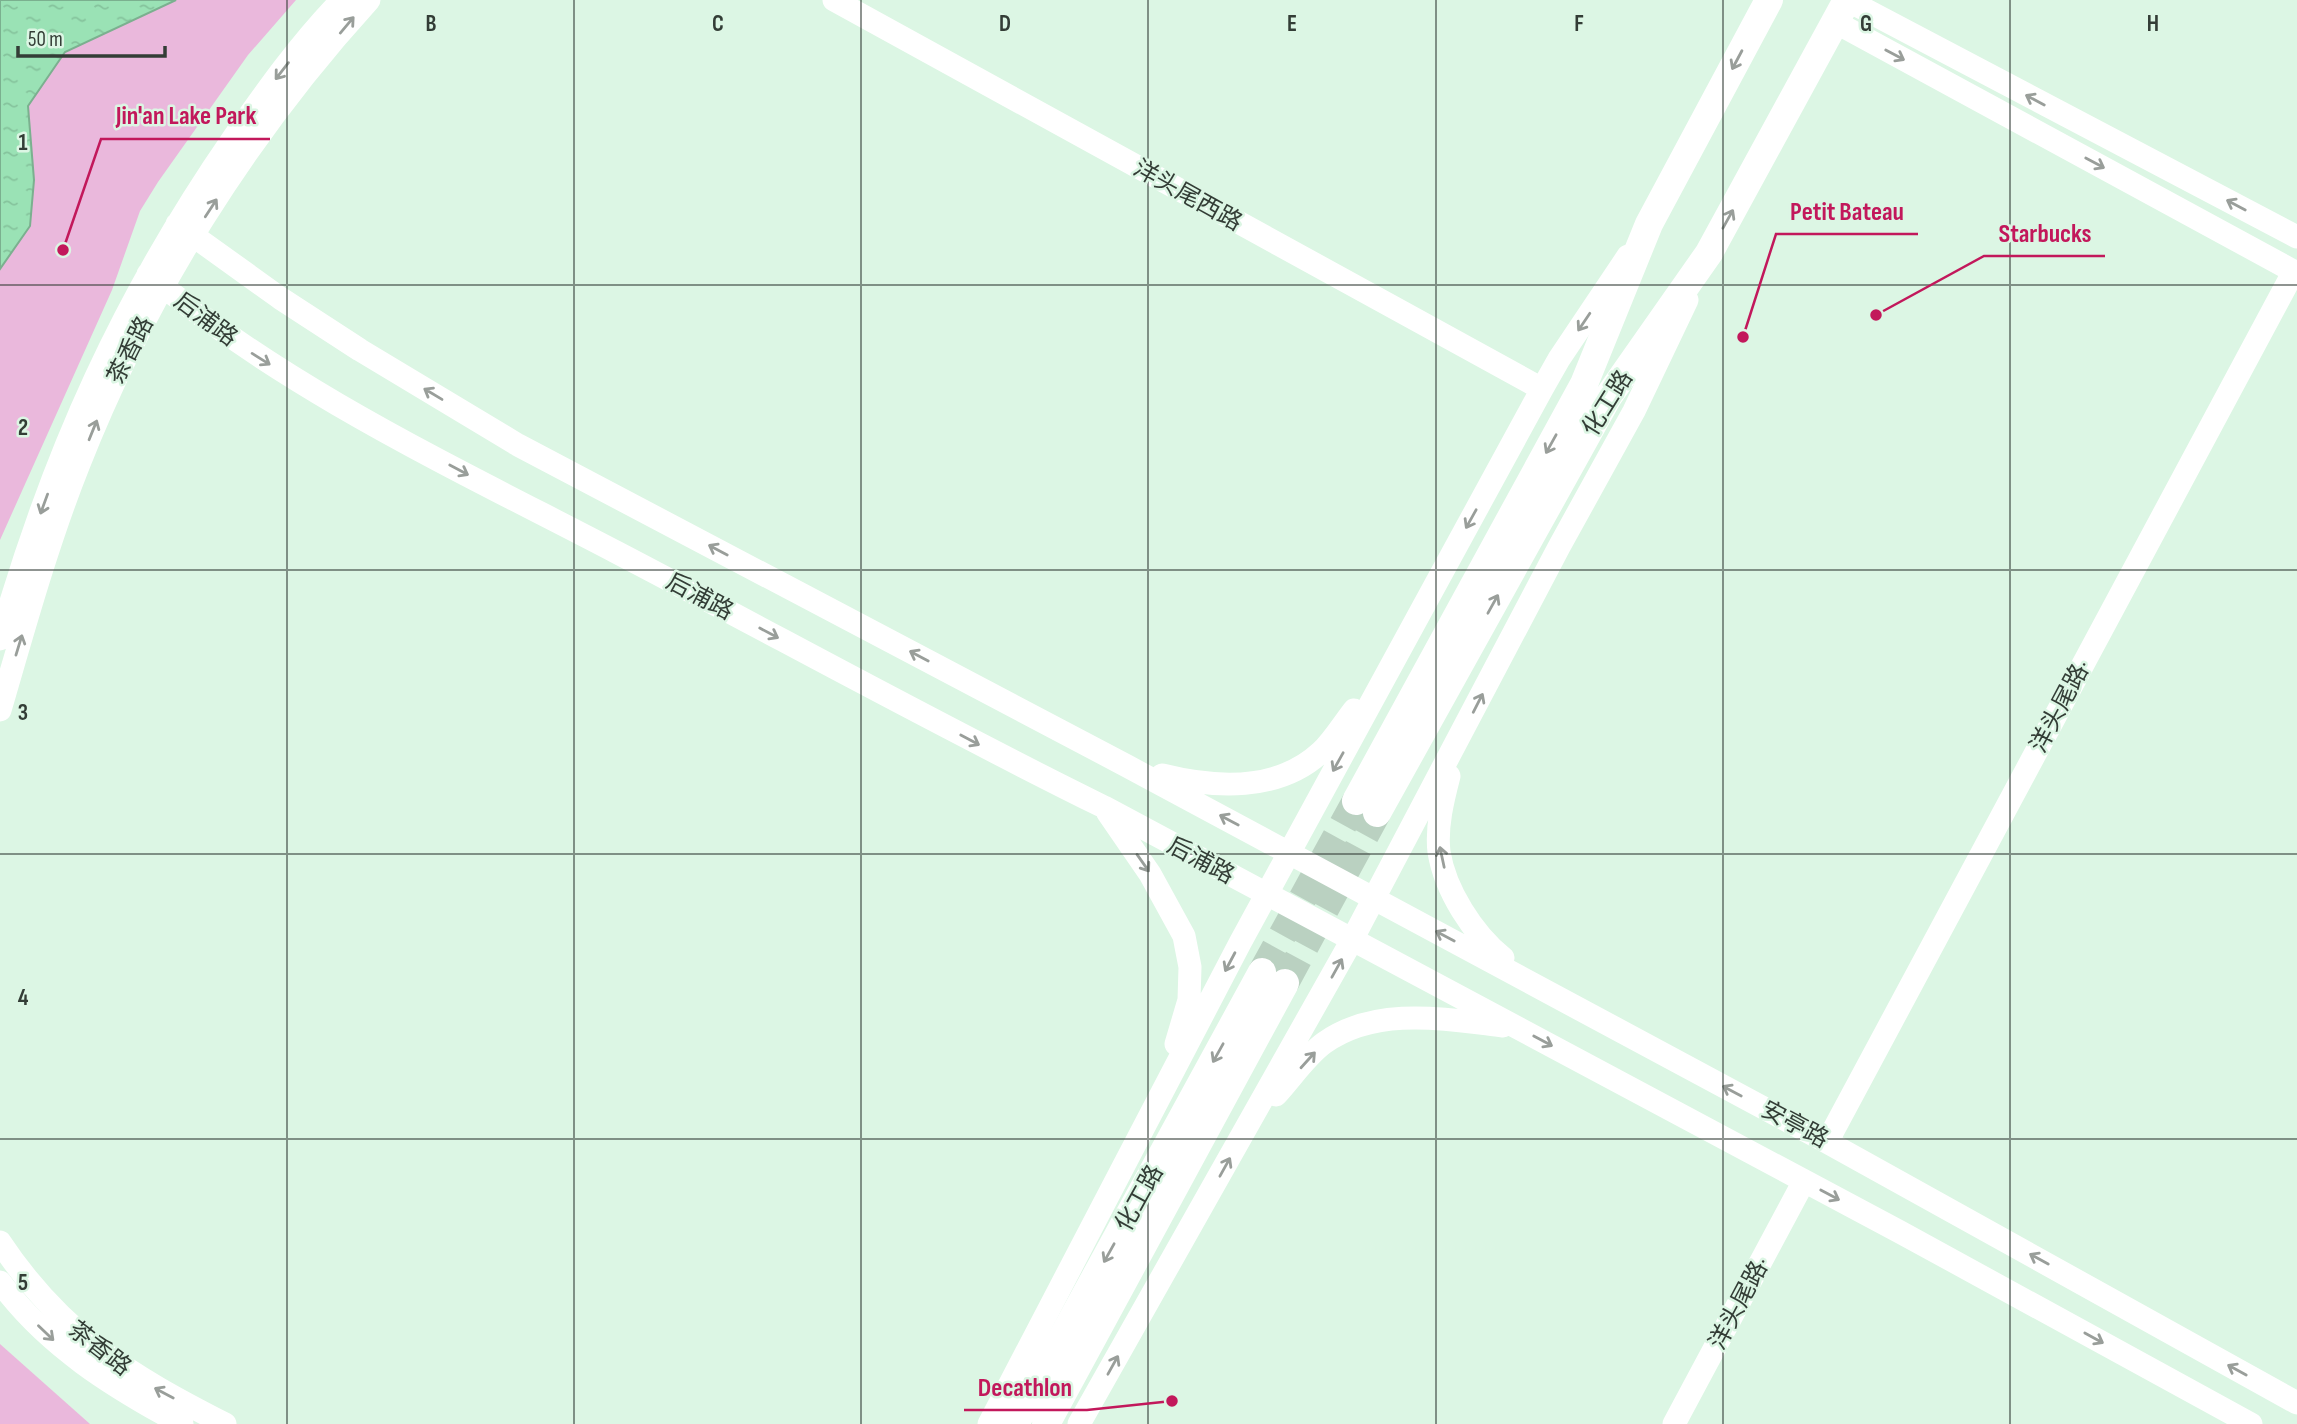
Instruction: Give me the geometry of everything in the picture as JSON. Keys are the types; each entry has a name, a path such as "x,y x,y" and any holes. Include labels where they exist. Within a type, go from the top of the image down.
{"highway":[{"name":"化工路","path":"1769,0 1649,224 1584,384 1366,807 1608,397 1709,253 1843,8"},
{"name":"化工路","path":"1015,1424 1273,977 1046,1424"}],"main road":[{"name":"茶香路","path":"0,639 64,448 104,358 156,281 272,83 342,0"},
{"name":"茶香路","path":"185,230 273,116 369,0"},
{"name":"洋头尾西路","path":"834,0 1542,390"},
{"path":"1843,8 2297,237"},
{"path":"1843,8 2295,272"},
{"path":"989,1424 1266,894 1391,664 1559,359 1649,224"},
{"name":"后浦路","path":"185,230 350,344 518,445 1289,853"},
{"path":"1079,1424 1375,898 1559,547 1634,411 1709,253"},
{"name":"洋头尾路·","path":"1827,1142 2295,272"},
{"name":"茶香路","path":"0,710 77,467 156,281"},
{"name":"后浦路","path":"156,281 260,358 414,446 1266,894"},
{"path":"1127,766 1185,781 1214,784 1246,784 1274,779 1320,753 1391,664"},
{"path":"1456,744 1441,808 1439,852 1451,889 1468,921 1486,945 1538,986"},
{"path":"1104,807 1150,874 1184,936 1190,967 1189,1000 1163,1089"},
{"name":"安亭路","path":"1289,853 1827,1142 2297,1403"},
{"name":"安亭路","path":"1266,894 1804,1181 2251,1424"},
{"path":"1246,1129 1321,1045 1350,1027 1376,1020 1408,1018 1517,1027"},
{"name":"洋头尾路·","path":"1674,1424 1804,1181"},
{"name":"茶香路","path":"0,1242 33,1287 69,1325 94,1346 158,1390 225,1424"},
{"name":"茶香路","path":"0,1282 30,1317 78,1361 117,1388 182,1424"}],"shaded area":[{"path":"0,0 296,0 248,55 140,211 112,290 0,540"},
{"path":"0,1344 90,1424 0,1424"}],"water":[{"path":"0,0 176,0 65,52 28,106 34,180 30,226 0,269"}],"tunnel":[{"path":"1262,972 1356,801"},
{"path":"1285,983 1377,813"}],"place":[{"name":"Jin'an Lake Park","path":"63,250"},
{"name":"Starbucks","path":"1876,315"},
{"name":"Petit Bateau","path":"1743,337"},
{"name":"Decathlon","path":"1172,1401"}]}
